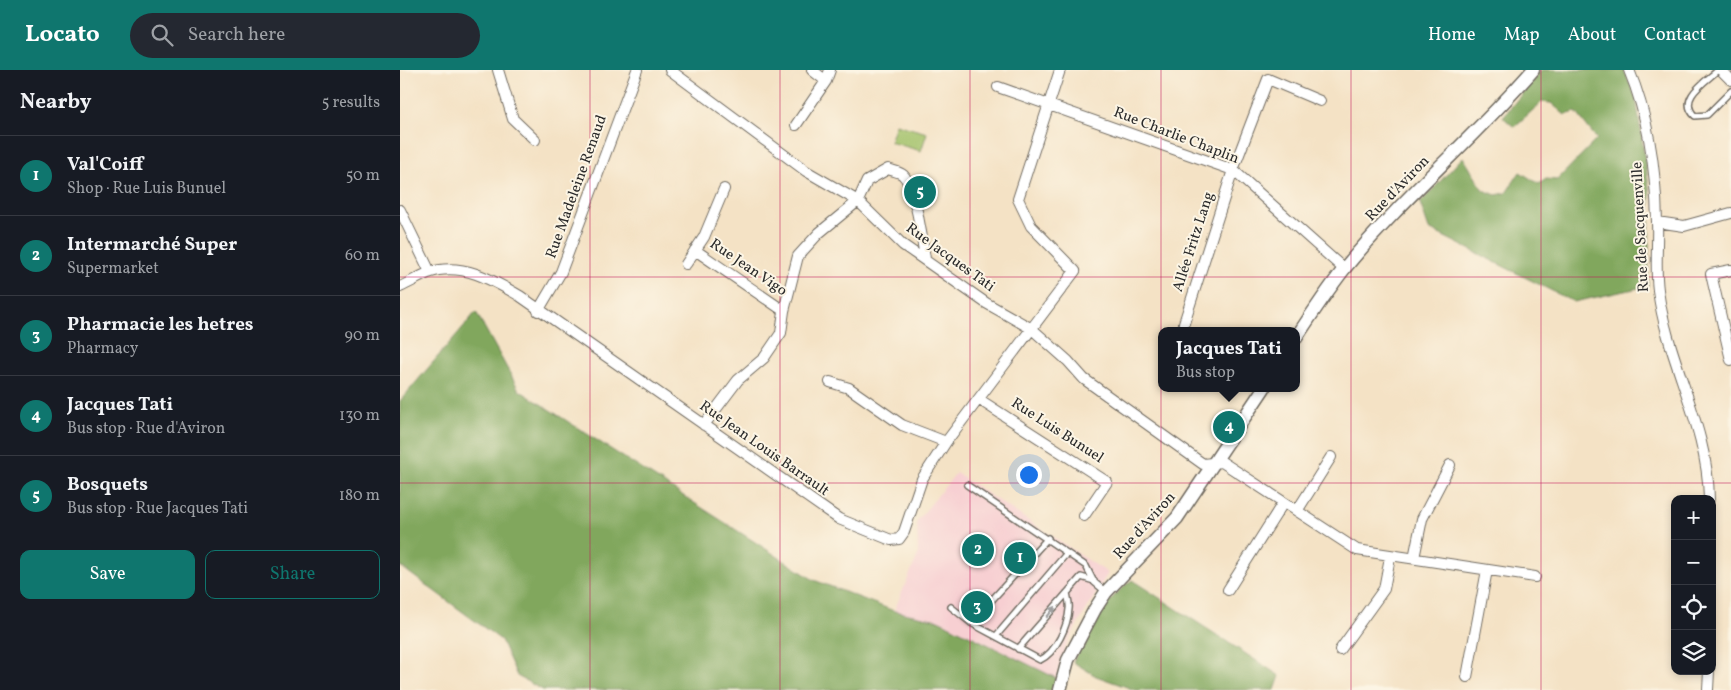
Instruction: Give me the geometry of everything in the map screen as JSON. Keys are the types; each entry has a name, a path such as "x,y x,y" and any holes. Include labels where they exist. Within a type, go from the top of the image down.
{"street":[{"path":"498,70 513,119 535,140"},
{"name":"Rue Madeleine Renaud","path":"538,311 561,272 637,70"},
{"name":"Rue Jacques Tati","path":"670,70 806,171 858,201 903,245 986,303 1032,329 1091,384 1203,464 1222,462 1357,550 1536,577"},
{"path":"812,70 826,81"},
{"path":"796,125 826,81 830,70"},
{"path":"1048,105 1060,70"},
{"name":"Rue d'Aviron","path":"1300,332 1344,270 1396,212 1490,118 1533,70"},
{"name":"Rue de Sacquenville","path":"1629,70 1638,91 1650,142 1657,222 1657,288 1665,326 1695,419 1709,485 1709,495"},
{"path":"1719,70 1731,80"},
{"path":"1270,74 1320,101"},
{"name":"Allée Fritz Lang","path":"1184,323 1233,170 1270,74"},
{"name":"Rue Charlie Chaplin","path":"998,87 1233,170 1344,270"},
{"name":"Rue Jean Louis Barrault","path":"400,287 430,272 456,270 483,275 520,296 538,311 838,519 891,540 899,539 904,532 922,479 946,442 980,400 1075,271 1031,226 1018,199 1048,105"},
{"path":"704,425 738,380 764,358 781,332 784,311 798,256 819,233 858,201 867,181 888,169 902,174 908,183 914,202 925,259"},
{"name":"Rue Jean Vigo","path":"686,264 704,237 724,189"},
{"path":"400,210 430,272"},
{"path":"1657,222 1684,226 1731,213"},
{"name":"Rue Jean Vigo","path":"695,250 784,311"},
{"path":"1731,270 1711,274 1731,360"},
{"path":"830,382 849,388 902,425 946,442"},
{"name":"Rue d'Aviron","path":"1060,690 1074,645 1106,592 1172,524 1261,392"},
{"name":"Rue Luis Bunuel","path":"980,400 1107,482 1084,516"},
{"path":"1297,511 1331,457"},
{"path":"1414,558 1422,519 1450,465"},
{"path":"1228,590 1283,503"},
{"path":"1340,650 1384,589 1390,556"},
{"path":"1467,677 1487,570"},
{"path":"1708,690 1709,675"}],"lane":[{"path":"1719,70 1689,97 1687,104 1690,111 1695,116 1707,115 1731,91"},
{"path":"967,485 1048,538 1086,566 1094,582"},
{"path":"971,623 1048,538"},
{"path":"996,636 1067,553"},
{"path":"1018,648 1081,577 1094,582 1106,592"},
{"path":"951,607 971,623 1040,660 1045,658 1060,639 1070,608 1067,593"}],"shaded area":[{"path":"956,473 1108,573 1067,643 1056,678 938,620 894,611 918,555 917,521"}],"green space":[{"path":"1541,70 1624,70 1636,98 1650,194 1648,286 1574,302 1429,229 1420,203 1463,157 1483,190 1496,195 1506,193 1520,172 1539,184 1546,179 1557,180 1597,139 1576,112 1565,115 1551,103 1542,102 1514,127 1503,117"},
{"path":"896,124 927,133 921,151 890,142"},
{"path":"476,312 519,390 814,580 894,611 938,620 1056,678 1053,690 543,690 517,676 501,640 400,566 400,401"},
{"path":"1132,580 1280,676 1275,690 1135,690 1096,676 1073,662 1091,628 1105,607"}],"place":[{"name":"Bosquets","path":"920,192"},
{"name":"Jacques Tati","path":"1229,427"},
{"name":"Intermarché Super","path":"978,550"},
{"name":"Val'Coiff","path":"1020,558"},
{"name":"Pharmacie les hetres","path":"977,607"}]}
